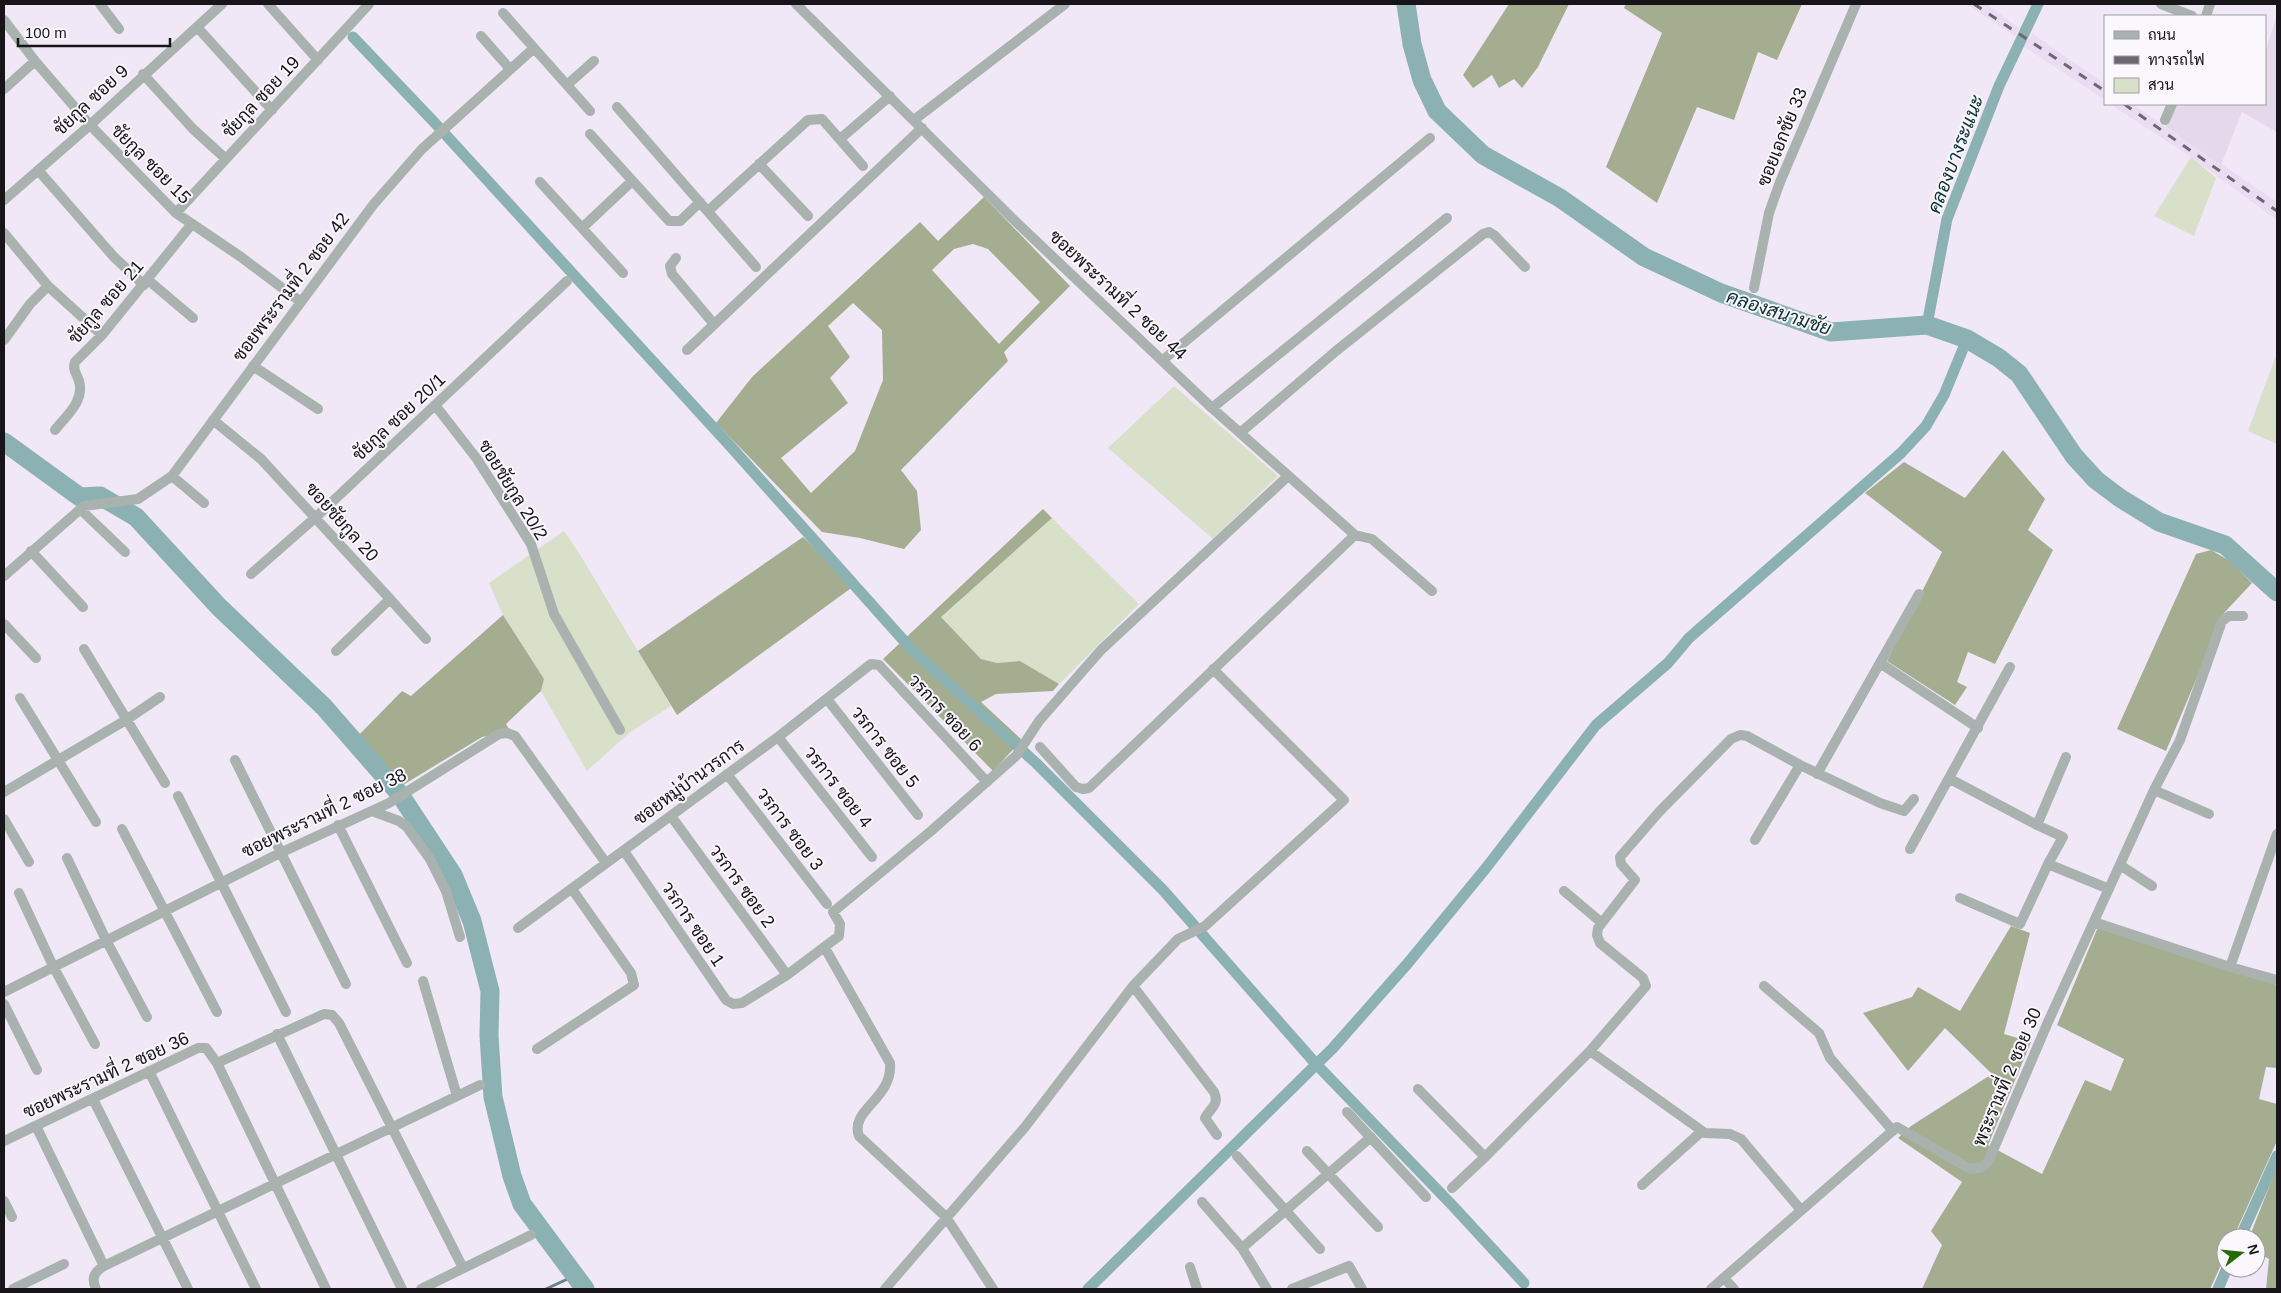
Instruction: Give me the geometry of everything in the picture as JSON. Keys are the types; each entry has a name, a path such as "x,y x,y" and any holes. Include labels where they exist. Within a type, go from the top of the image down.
{"street":[{"path":"100,4 119,29"},
{"name":"ชัยกูล ซอย 9","path":"4,200 90,125 222,4"},
{"path":"268,4 318,60"},
{"name":"ชัยกูล ซอย 19","path":"176,214 369,4"},
{"name":"ซอยพระรามที่ 2 ซอย 44","path":"796,4 1015,221 1212,408 1355,536 1372,539 1432,590"},
{"path":"914,120 1065,4"},
{"name":"ซอยเอกชัย 33","path":"1754,288 1769,214 1780,182 1856,4"},
{"path":"2161,4 2189,15"},
{"path":"503,14 568,84 590,111"},
{"name":"ชัยกูล ซอย 15","path":"4,20 35,61 90,125 176,214 241,256 301,302"},
{"path":"197,27 272,110"},
{"path":"481,36 510,69"},
{"name":"ซอยพระรามที่ 2 ซอย 42","path":"4,576 80,509 93,505 138,498 172,476 373,205 413,158 534,48"},
{"path":"4,89 35,61"},
{"path":"568,84 594,61"},
{"path":"144,74 193,129 226,159"},
{"path":"840,139 890,96"},
{"path":"2165,120 2172,105"},
{"path":"618,107 756,267"},
{"path":"708,211 808,120 822,119 863,166"},
{"path":"687,350 922,128"},
{"path":"590,134 669,222 680,221 700,202"},
{"path":"1163,360 1430,138"},
{"path":"759,164 808,216"},
{"path":"38,170 114,257 193,318"},
{"path":"582,228 632,181"},
{"path":"540,182 623,273"},
{"path":"1212,408 1446,218"},
{"name":"ชัยกูล ซอย 21","path":"55,430 77,404 81,390 73,367 75,362 102,335 191,225"},
{"path":"1240,432 1336,351 1483,234 1489,232 1494,235 1525,266"},
{"path":"4,233 48,286 102,335"},
{"path":"676,258 670,266 672,274 713,324"},
{"name":"ชัยกูล ซอย 20/1","path":"251,574 316,517 567,281"},
{"path":"4,340 30,304 48,286"},
{"path":"253,366 318,409"},
{"name":"ซอยชัยกูล 20/2","path":"435,405 478,459 531,544 554,614 620,730"},
{"name":"ซอยชัยกูล 20","path":"212,420 261,459 426,639"},
{"path":"172,476 204,503"},
{"path":"830,908 987,782 1016,756 1045,714 1101,650 1287,476"},
{"path":"80,509 125,552"},
{"path":"1040,748 1076,787 1089,788 1355,536"},
{"path":"32,551 83,607"},
{"path":"1817,774 1919,594"},
{"path":"336,651 390,599"},
{"name":"พระรามที่ 2 ซอย 30","path":"1892,1132 1897,1127 1970,1169 1983,1167 1989,1160 2048,1022 2154,790 2180,740 2222,621 2229,616 2244,616"},
{"path":"4,624 36,658"},
{"path":"84,649 165,784"},
{"path":"1880,663 1978,728"},
{"name":"ซอยหมู่บ้านวรการ","path":"518,928 778,737 863,668 871,664 879,665"},
{"name":"วรการ ซอย 6","path":"879,665 987,782"},
{"path":"1910,849 2010,667"},
{"path":"885,1289 946,1216 1025,1127 1133,986 1178,939 1205,926 1344,800 1213,669"},
{"path":"4,792 126,720 160,697"},
{"path":"20,698 96,822"},
{"name":"วรการ ซอย 5","path":"827,699 918,814"},
{"name":"ซอยพระรามที่ 2 ซอย 38","path":"4,992 280,853 389,803 464,754 499,734 507,732 515,736 606,863"},
{"path":"1452,1188 1486,1157 1590,1051 1646,986 1643,978 1600,943 1597,935 1598,928 1635,880 1621,864 1620,857 1659,812 1731,738 1740,735 1747,736 1817,774 1900,811 1907,810 1914,799"},
{"name":"วรการ ซอย 4","path":"778,737 872,857"},
{"path":"2037,826 2066,757"},
{"path":"235,760 346,984"},
{"path":"1755,840 1800,765"},
{"name":"วรการ ซอย 3","path":"727,774 830,908 840,924 839,936 825,948"},
{"path":"1950,779 2037,826 2062,837 2020,924 1960,898"},
{"path":"2154,790 2209,814"},
{"path":"178,796 286,1012"},
{"path":"372,811 399,821 407,827 430,859 446,890 460,937"},
{"name":"วรการ ซอย 2","path":"671,816 787,975"},
{"path":"4,819 29,862"},
{"path":"338,825 407,963"},
{"path":"122,829 217,1012"},
{"path":"2230,967 2277,834"},
{"name":"วรการ ซอย 1","path":"624,851 726,1000 733,1004 742,1003 787,975"},
{"path":"67,858 106,940 147,1017"},
{"path":"2048,864 2109,889"},
{"path":"2120,865 2152,886"},
{"path":"537,1049 634,985 631,972 572,889"},
{"path":"1564,891 1602,923"},
{"path":"19,893 54,966 95,1044"},
{"path":"2094,922 2230,967 2277,980"},
{"path":"787,975 825,948 890,1063 891,1074 888,1083 882,1093 857,1121 859,1136 946,1216 993,1289"},
{"path":"423,981 457,1096"},
{"path":"1133,986 1214,1092 1216,1104 1205,1118 1217,1135"},
{"path":"1711,1289 1892,1132 1830,1058 1819,1033 1764,986"},
{"path":"4,1004 36,1070"},
{"path":"326,1289 217,1063 324,1014 332,1015 338,1023 463,1268"},
{"path":"277,1034 402,1289"},
{"name":"ซอยพระรามที่ 2 ซอย 36","path":"4,1142 198,1048 206,1048 217,1063"},
{"path":"1590,1051 1702,1131 1712,1135 1736,1135 1742,1139 1801,1210"},
{"path":"149,1072 256,1289"},
{"path":"96,1289 92,1282 94,1276 104,1266 480,1085"},
{"path":"1418,1089 1486,1157"},
{"path":"93,1099 188,1289"},
{"path":"1347,1112 1426,1197"},
{"path":"36,1126 104,1266"},
{"path":"1642,1185 1702,1131"},
{"path":"1242,1248 1371,1137"},
{"path":"1307,1151 1330,1173 1378,1227"},
{"path":"1237,1156 1320,1249"},
{"path":"4,1201 12,1217"},
{"path":"1202,1202 1242,1248 1267,1289"},
{"path":"421,1289 531,1235"},
{"path":"13,1289 64,1264"},
{"path":"1190,1266 1197,1289"},
{"path":"1292,1289 1349,1266 1362,1289"},
{"path":"1724,1278 1734,1289"}],"shaded area":[{"path":"1967,4 1986,4 2019,28 2015,36"},
{"path":"2277,16 2277,132 2242,112 2221,165 2165,126 2174,105 2266,105 2266,49"},
{"path":"2033,34 2104,83 2104,99 2023,46"},
{"path":"2112,105 2133,105 2277,202 2277,220 2191,157"}],"green space":[{"path":"1509,4 1569,4 1538,67 1522,88 1514,79 1499,88 1492,75 1473,88 1463,75"},
{"path":"1626,4 1802,4 1777,60 1758,52 1734,120 1697,107 1657,203 1606,167 1662,33 1624,8"},
{"path":"2191,157 2216,178 2194,236 2154,216"},
{"path":"984,197 1070,286 1004,352 1008,361 901,470 917,491 921,530 904,549 860,538 822,532 716,423 752,377 920,222 938,241","holes":["973,244 988,249 1040,302 999,344 932,270 954,249","853,303 882,330 883,380 855,451 811,493 781,458 848,403 830,378 850,357 828,326"]},
{"path":"2277,353 2277,444 2248,431"},
{"path":"1174,386 1278,476 1213,539 1108,448"},
{"path":"2003,450 2045,499 2028,530 2053,550 1995,664 1968,652 1957,682 1967,687 1955,705 1887,661 1942,552 1865,493 1904,462 1965,498"},
{"path":"1043,509 1052,518 941,617 981,659 997,663 1020,661 1059,684 1053,691 996,694 981,702 1022,740 993,771 883,659"},
{"path":"1052,518 1139,604 1059,684 1020,661 997,663 981,659 941,617"},
{"path":"564,531 671,706 629,733 587,771 541,691 544,679 503,615 489,583"},
{"path":"803,537 854,586 677,715 638,651"},
{"path":"2211,550 2230,561 2252,583 2224,613 2166,751 2117,729 2196,554"},
{"path":"503,615 544,679 541,691 506,724 510,731 482,737 403,785 354,740 402,691 411,696"},
{"path":"2011,926 2030,933 2004,1034 2031,1042 1988,1145 2042,1174 2085,1080 2111,1091 2124,1059 2057,1025 2098,927 2277,985 2277,1068 2266,1067 2259,1099 2277,1104 2277,1141 2238,1228 2216,1228 2216,1276 2210,1289 1922,1289 1942,1245 1931,1231 1962,1182 1898,1138 1911,1126 1992,1074 1945,1028 1908,1071 1863,1013 1912,997 1918,987 1960,1011"},
{"path":"2277,1167 2277,1289 2266,1289 2269,1259 2266,1257 2266,1228 2253,1228"}],"waterway":[{"name":"คลองสนามชัย","path":"1406,4 1412,44 1422,80 1437,111 1483,155 1560,198 1644,257 1721,293 1831,332 1927,325 1967,339 1999,358 2019,374 2074,456 2096,480 2120,498 2159,522 2225,545 2277,592"},
{"name":"คลองบางระแนะ","path":"1927,325 1947,219 1999,86 2038,4"},
{"path":"353,37 434,122 732,448 914,652 1036,763 1163,890 1316,1064 1452,1205 1524,1283"},
{"path":"1088,1289 1333,1048 1408,963 1486,868 1596,725 1668,663 1689,638 1901,453 1926,426 1944,395 1967,339"},
{"path":"4,442 80,497 100,496 136,517 219,607 324,707 399,793 453,875 472,921 490,991 489,1036 493,1097 512,1176 522,1204 585,1289"},
{"path":"2245,1228 2277,1156"},
{"path":"546,1289 574,1276"},
{"path":"2218,1289 2223,1278"}],"railway":[{"path":"1974,4 2104,90"},
{"path":"2125,105 2277,211"}]}
